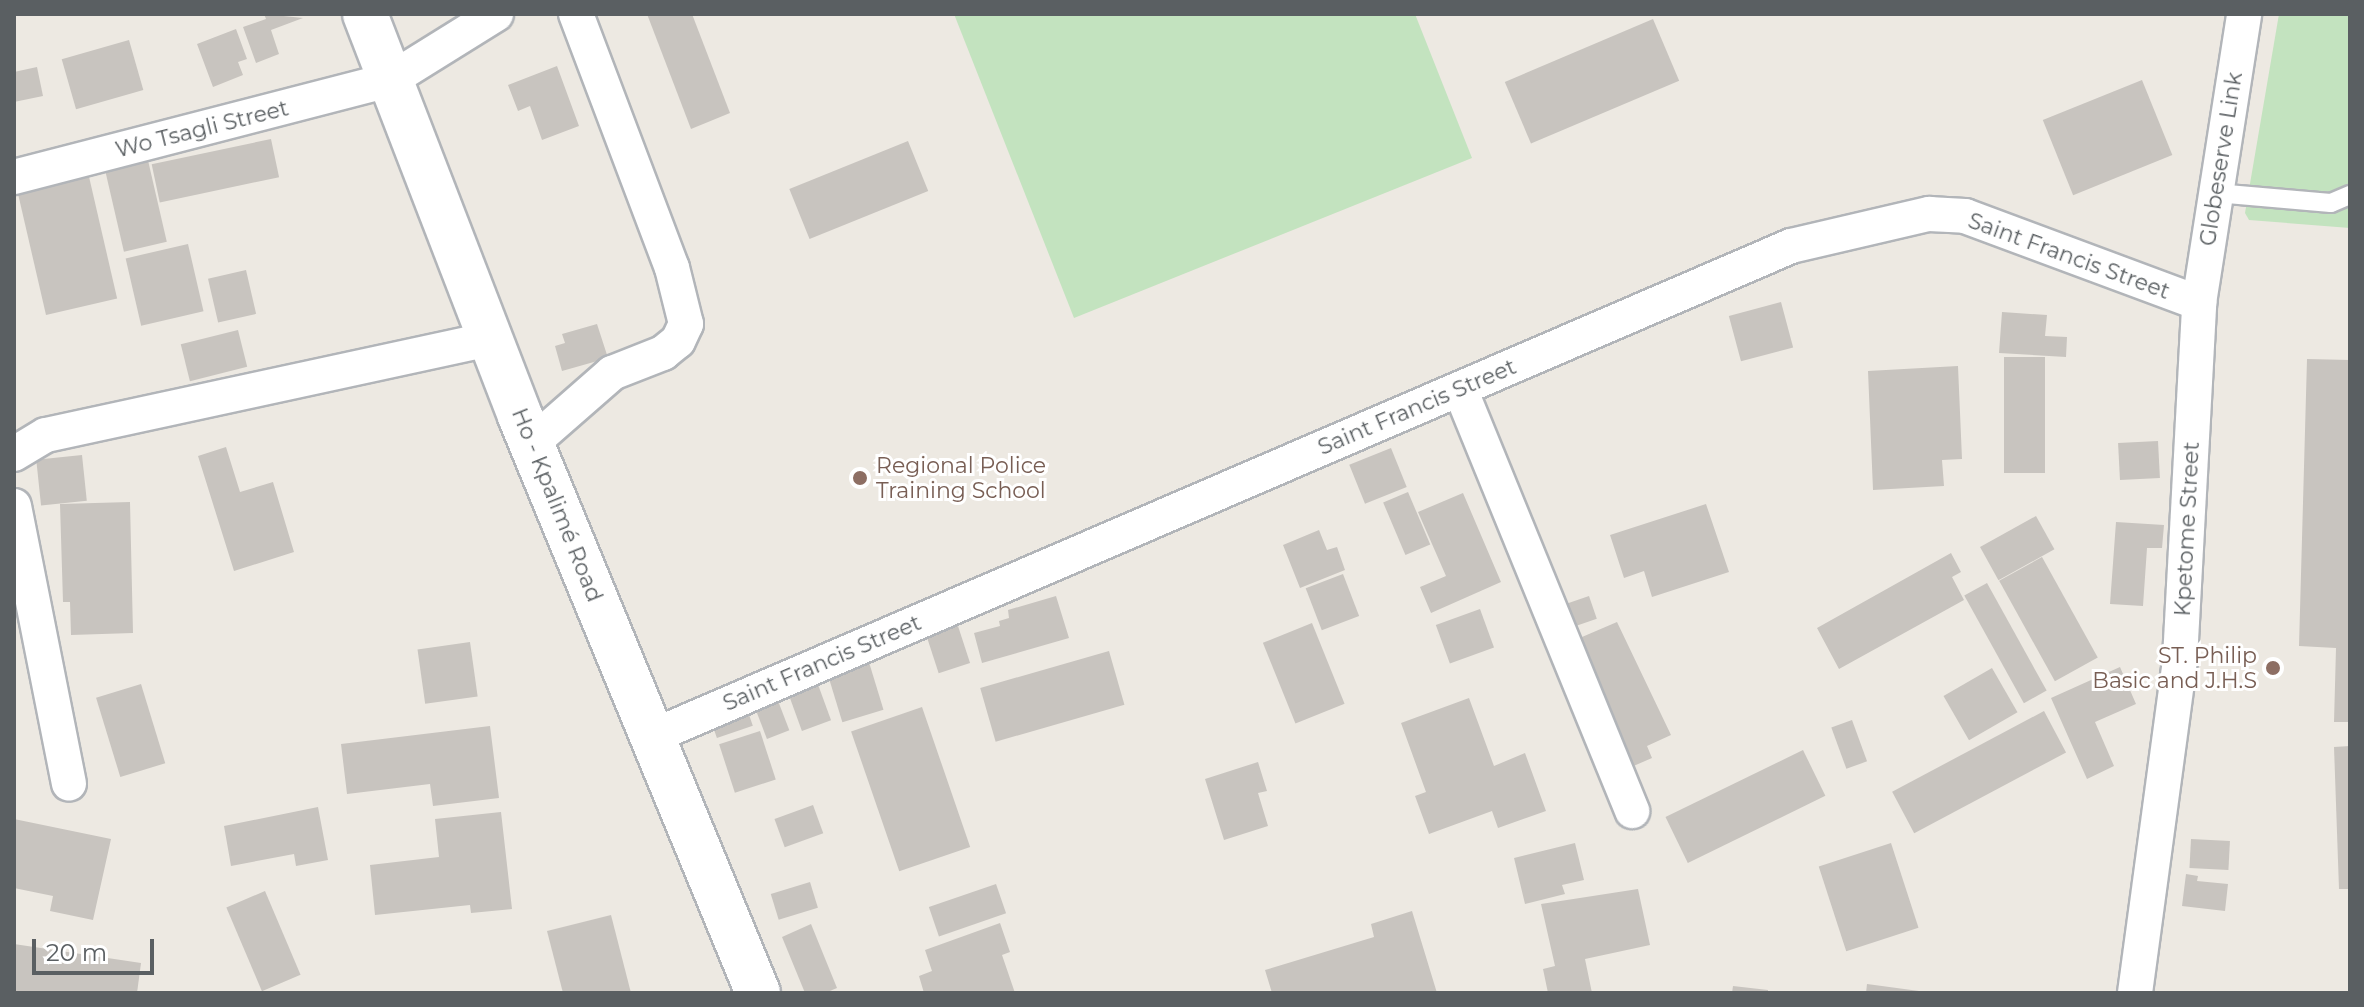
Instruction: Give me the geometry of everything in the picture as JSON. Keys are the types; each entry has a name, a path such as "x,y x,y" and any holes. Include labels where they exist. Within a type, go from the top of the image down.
{"main road":[{"name":"Ho - Kpalimé Road","path":"365,14 531,444 758,993"}],"street":[{"name":"Wo Tsagli Street","path":"14,177 390,80 496,14"},
{"path":"531,444 612,373 663,353 678,341 686,324 672,268 576,14"},
{"name":"Globeserve Link","path":"2199,303 2244,14"},
{"name":"Saint Francis Street","path":"651,737 1791,246 1929,214 1965,216 2199,303"},
{"name":"Kpetome Street","path":"2135,993 2180,659 2199,303"},
{"path":"14,454 46,435 491,339"},
{"path":"1460,389 1632,811"},
{"path":"14,506 69,784"}],"lane":[{"path":"2216,193 2331,203 2350,195"}],"green space":[{"path":"954,14 1415,14 1472,158 1074,318"},
{"path":"2279,14 2350,14 2350,228 2249,220 2245,213"}],"building":[{"path":"264,14 303,18 271,30 279,54 256,63 243,27 266,19"},
{"path":"647,14 692,14 730,113 691,129"},
{"path":"1653,19 1679,81 1531,144 1505,82"},
{"path":"236,29 247,59 238,62 243,75 213,87 197,44"},
{"path":"129,40 143,90 76,109 62,59"},
{"path":"557,66 579,126 542,140 530,106 518,111 508,85"},
{"path":"37,67 43,96 14,102 14,72"},
{"path":"2142,80 2172,155 2073,195 2043,120"},
{"path":"271,139 279,177 160,203 152,164"},
{"path":"908,141 928,191 810,239 789,189"},
{"path":"147,156 167,242 124,252 104,166"},
{"path":"87,168 117,299 46,315 16,184"},
{"path":"188,244 204,311 141,326 126,258"},
{"path":"246,270 256,314 218,323 208,279"},
{"path":"1781,302 1793,347 1741,361 1729,316"},
{"path":"2002,312 2047,315 2045,336 2067,337 2066,357 1999,353"},
{"path":"597,324 608,358 562,371 555,346 565,343 562,334"},
{"path":"238,330 247,367 190,381 181,344"},
{"path":"2004,357 2045,357 2045,473 2004,473"},
{"path":"2307,359 2350,360 2350,722 2334,722 2336,648 2299,646"},
{"path":"1958,366 1962,459 1942,460 1944,486 1873,490 1868,371"},
{"path":"2158,441 2160,478 2120,480 2118,443"},
{"path":"226,447 240,492 273,482 294,552 234,571 198,456"},
{"path":"1391,448 1407,487 1365,504 1349,465"},
{"path":"82,455 87,501 41,506 36,460"},
{"path":"1408,492 1430,544 1405,555 1383,503"},
{"path":"1463,493 1501,582 1431,613 1420,587 1446,576 1418,512"},
{"path":"130,502 133,633 71,635 70,602 63,602 60,504"},
{"path":"1706,504 1729,572 1652,597 1644,571 1624,578 1610,535"},
{"path":"2036,516 2054,549 1998,580 1980,547"},
{"path":"2116,522 2164,525 2162,548 2147,548 2143,606 2110,604"},
{"path":"1319,530 1327,550 1337,547 1345,570 1300,588 1283,545"},
{"path":"1951,553 1961,572 1952,577 1964,600 1839,669 1817,628"},
{"path":"2042,557 2098,658 2055,681 1999,581"},
{"path":"1343,574 1359,616 1322,630 1306,588"},
{"path":"1987,583 2047,691 2024,703 1964,596"},
{"path":"1056,596 1069,638 982,663 974,633 1000,626 999,621 1009,618 1008,610"},
{"path":"1589,596 1597,619 1568,628 1561,606"},
{"path":"1480,609 1494,648 1450,664 1436,625"},
{"path":"1617,622 1671,735 1647,746 1652,758 1622,771 1568,643"},
{"path":"1312,623 1345,704 1295,724 1263,643"},
{"path":"958,626 970,663 939,673 927,636"},
{"path":"470,642 478,696 425,704 418,649"},
{"path":"1109,651 1124,705 996,742 980,688"},
{"path":"868,659 883,710 842,722 827,672"},
{"path":"2120,667 2136,704 2095,722 2114,766 2087,779 2051,698"},
{"path":"1992,668 2018,712 1969,740 1944,696"},
{"path":"816,679 831,720 802,731 787,690"},
{"path":"141,684 165,763 120,777 96,698"},
{"path":"775,693 789,730 767,739 753,702"},
{"path":"1469,698 1494,766 1525,753 1546,811 1498,828 1492,811 1429,834 1415,796 1426,792 1401,723"},
{"path":"745,703 753,726 717,738 709,715"},
{"path":"922,707 970,847 899,871 851,731"},
{"path":"2044,711 2066,752 1914,833 1892,792"},
{"path":"1852,720 1867,761 1846,769 1831,728"},
{"path":"490,726 499,798 433,806 430,784 347,794 341,744"},
{"path":"760,731 776,780 735,793 719,744"},
{"path":"2350,746 2350,889 2339,889 2334,747"},
{"path":"1803,750 1825,796 1688,863 1665,817"},
{"path":"1258,762 1267,791 1258,793 1268,826 1224,840 1205,779"},
{"path":"813,805 823,833 785,847 774,819"},
{"path":"318,807 328,860 296,866 294,854 231,866 224,826"},
{"path":"501,812 512,909 471,913 470,905 375,915 370,865 439,857 435,819"},
{"path":"14,819 111,839 93,920 50,911 53,896 14,888"},
{"path":"2191,839 2230,841 2228,870 2189,868"},
{"path":"1575,843 1584,880 1562,885 1565,894 1525,904 1514,858"},
{"path":"1891,843 1919,928 1846,951 1819,866"},
{"path":"2186,874 2198,876 2197,881 2228,884 2225,911 2182,906"},
{"path":"810,882 818,908 779,920 771,894"},
{"path":"996,884 1006,913 939,936 929,907"},
{"path":"1638,889 1650,945 1585,959 1592,993 1548,993 1543,969 1555,966 1541,904"},
{"path":"265,891 301,975 262,991 226,907"},
{"path":"1412,911 1437,993 1272,993 1265,970 1374,937 1371,924"},
{"path":"611,915 631,993 563,993 547,931"},
{"path":"1000,923 1010,952 1002,955 1015,993 924,993 919,976 932,971 925,950"},
{"path":"811,924 837,988 825,993 805,993 782,937"},
{"path":"14,944 141,963 137,993 14,993"},
{"path":"1867,984 1919,991 1919,993 1866,993"},
{"path":"1733,986 1768,990 1768,993 1732,993"}],"place":[{"name":"Regional Police Training School","path":"860,478"},
{"name":"ST. Philip Basic and J.H.S","path":"2273,668"}]}
